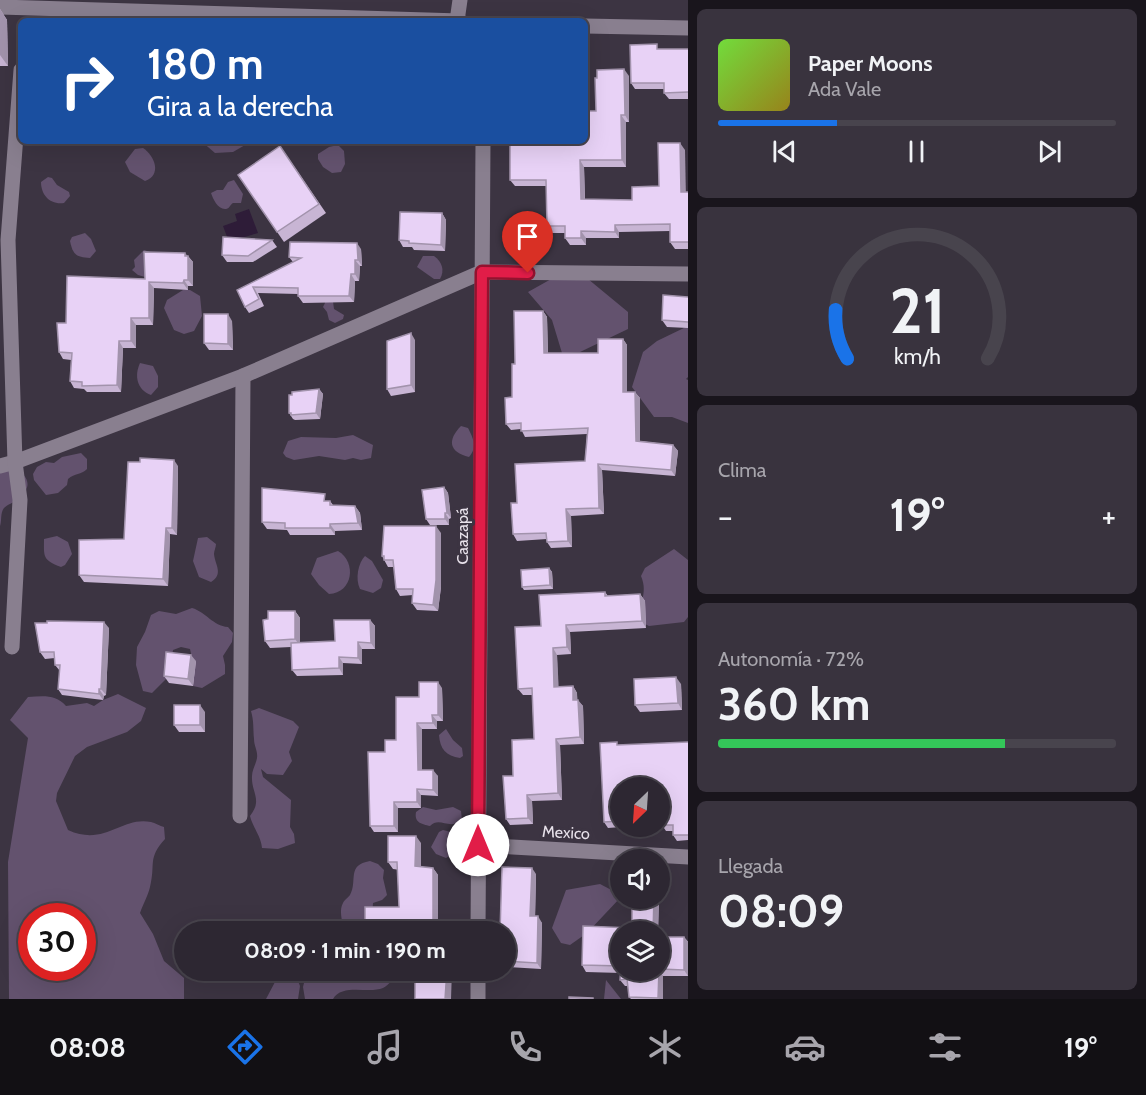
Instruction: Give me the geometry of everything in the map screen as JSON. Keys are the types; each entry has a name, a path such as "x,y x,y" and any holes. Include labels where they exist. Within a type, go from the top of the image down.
{"street":[{"path":"458,18 460,0"},
{"path":"0,7 25,15 242,18"},
{"path":"588,26 688,28"},
{"path":"12,648 20,500 8,464 4,240 18,100"},
{"name":"Caazapá","path":"478,921 483,144"},
{"path":"8,464 243,376 482,272 688,274"},
{"path":"240,816 243,376"},
{"name":"Mexico","path":"478,845 688,856"},
{"path":"478,981 478,999"}],"shaded area":[{"path":"204,144 247,144 233,152 215,153"},
{"path":"338,145 344,151 345,164 341,172 332,173 323,167 318,154 329,147"},
{"path":"143,148 151,156 155,165 154,174 145,181 130,172 125,162 135,149"},
{"path":"48,177 69,192 70,196 64,203 51,201 45,195 41,182"},
{"path":"234,180 243,194 241,203 233,203 227,209 223,209 218,206 211,193 223,190 228,182"},
{"path":"249,209 258,233 229,242 223,226 237,221 235,214"},
{"path":"85,233 91,239 96,251 90,258 76,254 70,241 72,237"},
{"path":"144,250 153,253 145,277 132,270 135,267 134,260"},
{"path":"423,256 434,256 439,261 442,266 440,279 434,279 417,267"},
{"path":"553,278 588,279 628,312 628,329 580,352 562,353 552,320 528,292"},
{"path":"183,290 190,290 200,296 202,316 194,331 184,334 174,330 164,308 167,300"},
{"path":"332,294 334,309 344,315 343,319 335,323 329,320 323,307 324,298"},
{"path":"688,326 688,377 686,379 688,380 688,423 672,417 654,417 632,387 643,352 657,341"},
{"path":"140,363 153,366 158,376 158,387 151,395 143,390 138,382 137,373"},
{"path":"461,426 468,428 473,439 474,446 469,457 457,452 452,445 454,436"},
{"path":"353,435 373,445 371,458 345,460 319,456 294,460 283,453 288,441 301,437 336,438"},
{"path":"81,453 87,459 87,469 68,479 67,485 58,493 46,495 34,480 33,474 37,467 46,462 54,463 62,457"},
{"path":"12,467 26,478 27,486 17,500 4,508 0,526 0,472"},
{"path":"57,536 68,542 72,554 61,567 47,560 44,553 44,539"},
{"path":"207,537 216,544 214,554 218,573 211,582 199,577 193,561 198,538"},
{"path":"674,549 688,560 688,617 684,622 649,626 641,622 640,609 644,589 641,576 645,568"},
{"path":"338,551 348,562 350,576 343,588 329,594 311,574 317,558"},
{"path":"365,556 372,561 383,580 381,588 373,593 360,589 358,585 358,571"},
{"path":"192,608 218,624 228,627 233,633 232,642 223,656 225,674 202,688 193,686 187,679 192,658 190,649 181,647 173,650 170,675 152,693 143,691 136,665 137,647 151,615 159,611 176,614"},
{"path":"118,694 146,708 141,721 127,732 87,747 75,756 57,793 56,801 68,830 81,834 103,833 140,821 164,827 165,839 154,857 150,887 140,913 153,934 164,961 174,970 174,981 184,981 184,999 9,999 8,862 28,738 10,720 28,697 54,698 66,706 87,703 94,706"},
{"path":"259,708 293,721 299,727 289,752 292,761 283,775 267,774 261,769 263,777 291,800 290,827 295,843 278,849 262,848 250,816 256,805 252,776 257,755 251,711"},
{"path":"446,729 462,748 463,756 460,758 447,754 442,748 439,735"},
{"path":"423,807 436,810 453,807 461,811 462,820 453,824 437,822 430,826 424,825 417,821 416,816 416,812"},
{"path":"443,830 456,835 461,842 457,850 446,858 436,854 431,847 439,832"},
{"path":"370,861 378,864 384,870 383,878 387,895 382,900 373,903 372,921 342,921 342,906 352,890 355,870 363,863"},
{"path":"600,884 610,889 610,909 587,933 570,945 561,943 552,928 566,890"},
{"path":"606,980 621,999 604,999"},
{"path":"298,981 300,986 298,999 266,999 275,982"},
{"path":"304,981 391,981 377,990 343,991 333,999 305,999"}],"building":[{"path":"657,44 657,49 688,49 688,92 664,93 664,83 631,83 630,45"},
{"path":"624,69 625,115 621,115 622,160 580,160 581,199 632,200 632,187 659,186 658,143 680,143 681,192 688,192 688,242 670,242 670,224 615,225 615,232 581,231 581,238 565,238 565,226 547,226 546,180 510,180 510,144 588,144 588,111 596,111 595,78 597,78 597,70"},
{"path":"280,146 319,204 277,232 238,175"},
{"path":"400,212 442,213 441,245 399,240"},
{"path":"223,237 272,240 248,256 222,255"},
{"path":"290,242 357,243 358,260 355,260 355,274 351,274 349,296 298,296 298,288 253,287 259,299 245,307 237,290 301,258 289,257"},
{"path":"144,252 185,253 185,256 188,256 188,280 184,280 183,283 149,282 149,318 131,318 131,341 119,341 117,385 82,386 82,382 70,381 72,353 59,352 57,323 66,323 67,276 145,279"},
{"path":"663,295 688,297 688,322 662,320"},
{"path":"514,311 543,311 544,353 598,353 598,339 623,339 623,392 635,392 636,441 673,445 671,470 598,464 599,508 566,509 568,541 547,542 546,533 513,534 511,503 517,503 515,464 585,461 588,428 521,431 521,423 506,424 505,398 512,397 512,364 515,364"},
{"path":"204,314 228,314 228,344 204,343"},
{"path":"411,333 411,385 387,389 387,341"},
{"path":"319,389 316,413 291,415 289,413 289,395 292,395 292,392"},
{"path":"140,458 174,460 172,528 166,528 163,579 79,575 79,540 124,539 128,462 140,462"},
{"path":"444,487 447,513 445,513 445,519 426,519 422,490"},
{"path":"262,488 325,494 324,501 330,501 330,505 355,506 358,523 330,524 330,528 285,528 285,523 262,522"},
{"path":"384,526 436,526 436,580 433,605 412,603 413,589 396,589 393,560 384,560 382,556"},
{"path":"549,568 550,585 522,587 521,570"},
{"path":"605,592 605,596 640,594 642,621 566,625 567,647 553,648 554,687 573,686 573,700 578,700 580,737 556,739 558,793 527,795 528,818 506,819 503,776 513,776 512,740 534,739 532,688 518,689 515,627 541,626 539,595"},
{"path":"268,611 295,611 295,639 265,641 263,620 268,619"},
{"path":"334,620 370,620 371,643 358,642 358,658 339,657 339,668 292,670 291,643 335,641"},
{"path":"47,621 104,622 99,694 58,689 60,665 55,665 54,652 40,652 35,623 47,623"},
{"path":"166,652 191,655 188,679 164,676"},
{"path":"676,677 678,703 635,705 634,679"},
{"path":"419,682 438,682 438,715 432,715 433,723 417,723 418,770 433,770 433,790 417,789 417,802 394,802 394,826 370,826 368,752 385,752 385,740 396,740 396,697 419,697"},
{"path":"174,705 200,705 200,725 174,725"},
{"path":"617,742 617,745 688,742 688,835 673,835 673,825 670,825 670,777 610,777 610,822 604,822 600,743"},
{"path":"388,836 416,836 415,866 433,868 433,921 365,921 365,907 399,907 397,862 388,862"},
{"path":"502,867 532,868 530,916 538,916 537,963 516,962 516,921 500,921"},
{"path":"632,909 654,909 653,921 632,921"},
{"path":"583,926 610,927 610,966 582,965"},
{"path":"670,937 684,937 684,970 670,969"},
{"path":"415,981 446,981 445,999 415,999"},
{"path":"627,981 659,981 658,998 629,997"},
{"path":"569,997 593,998 593,999 569,999"}],"route":[{"path":"478,845 482,272 528,273"}]}
